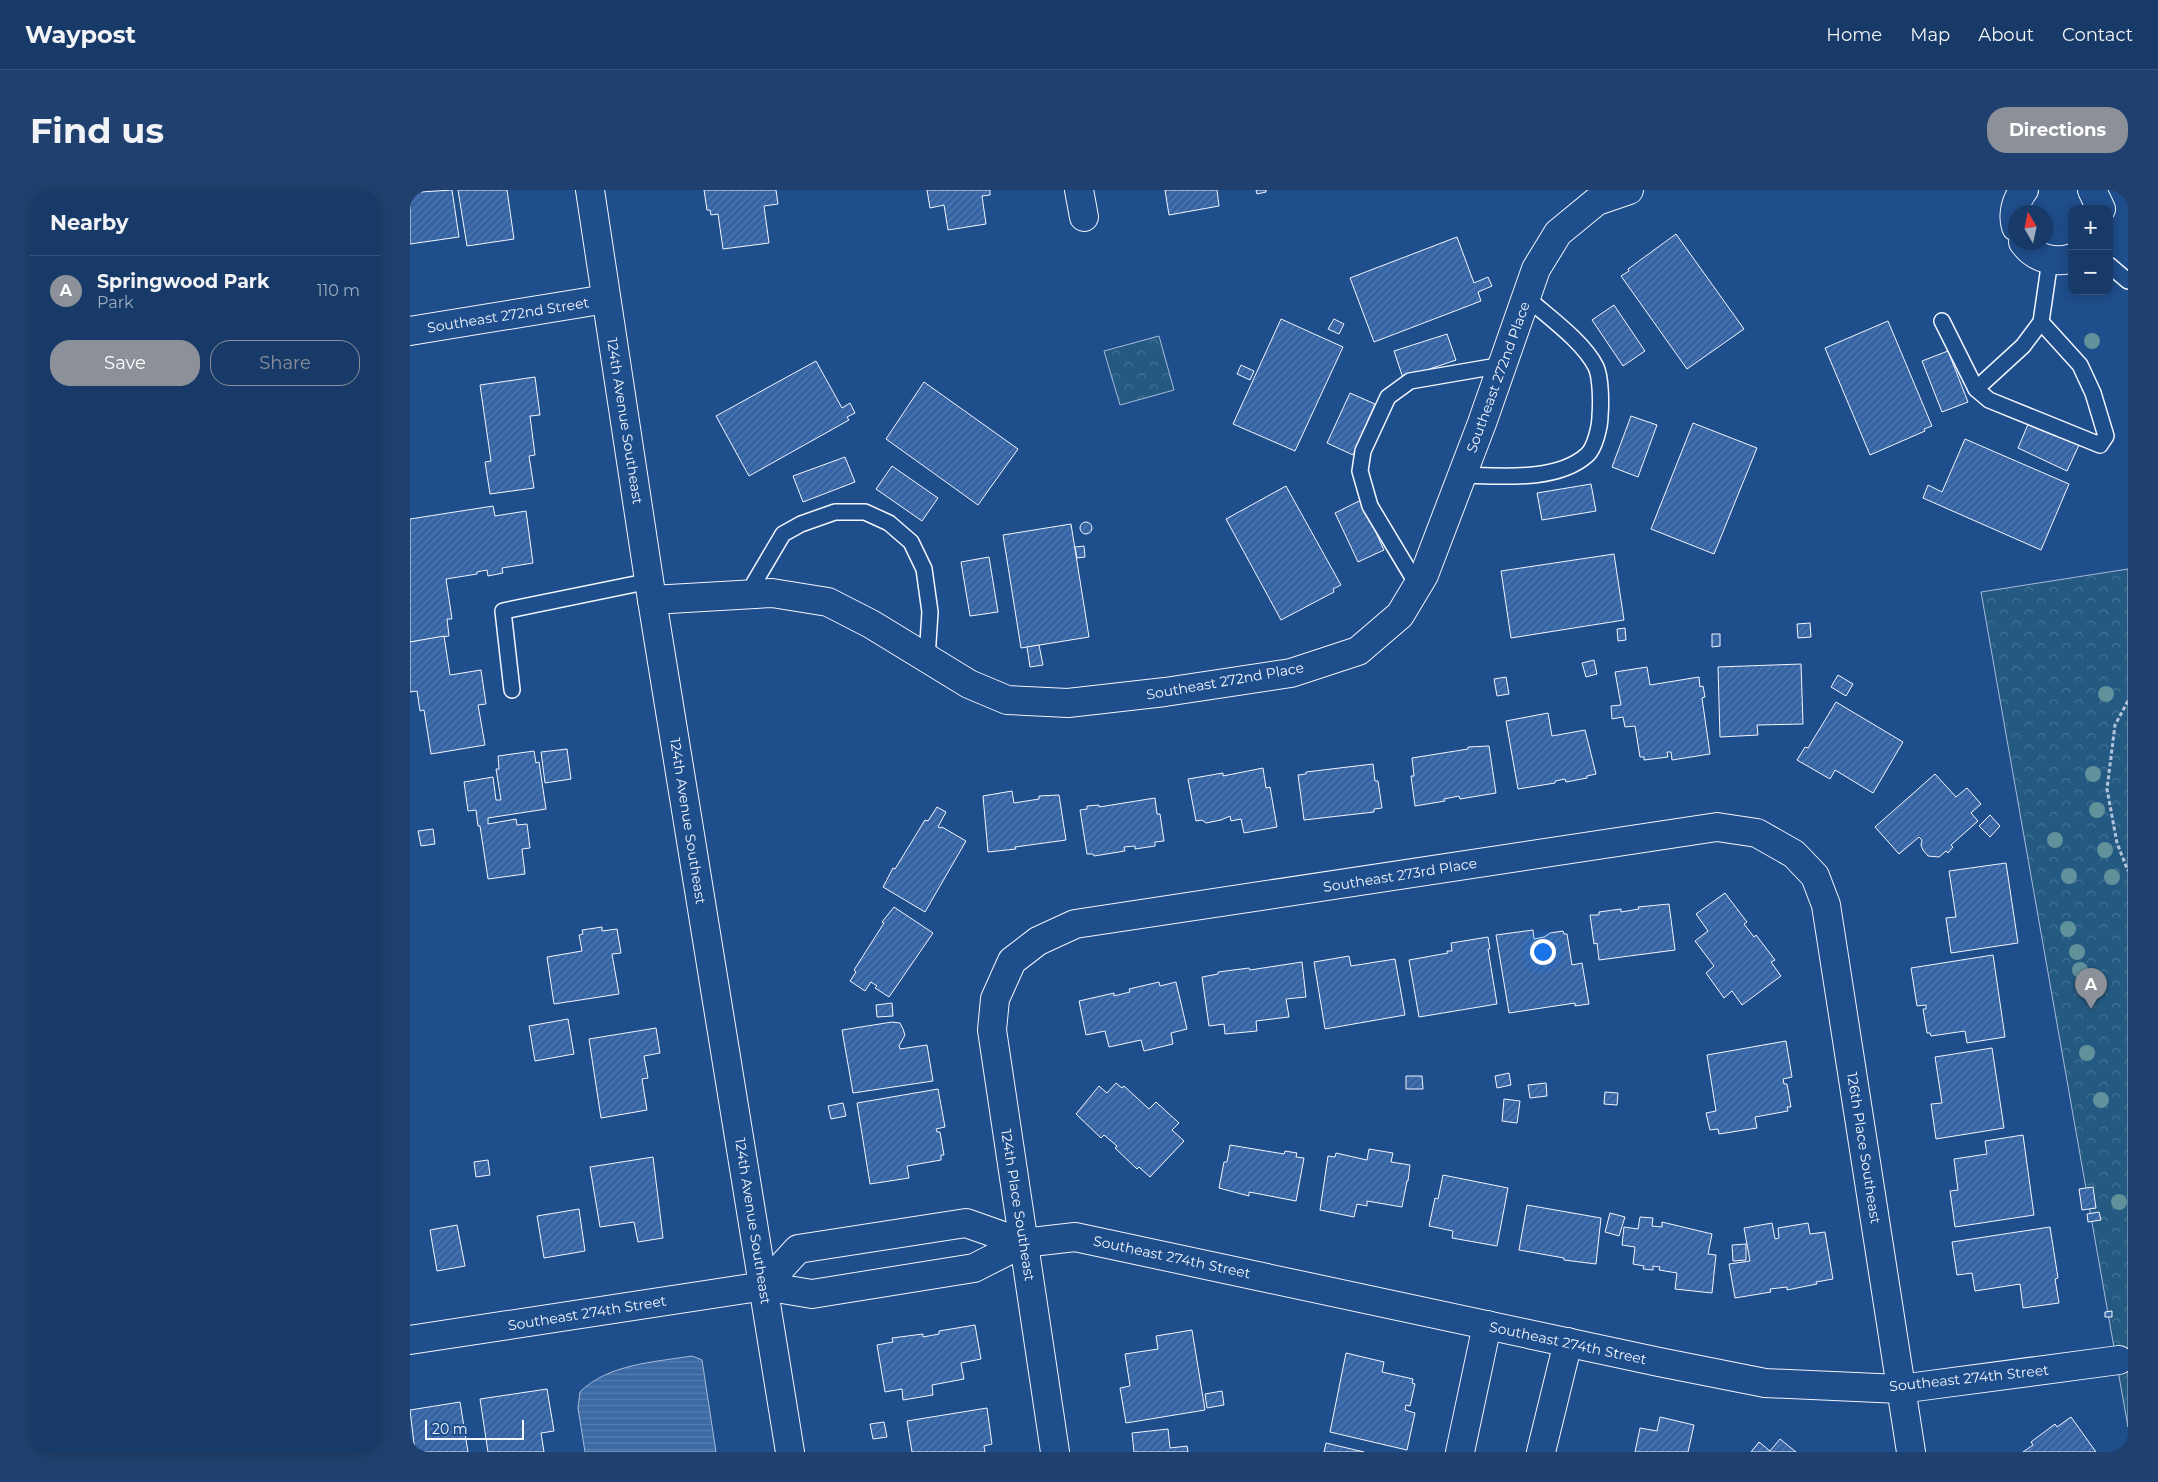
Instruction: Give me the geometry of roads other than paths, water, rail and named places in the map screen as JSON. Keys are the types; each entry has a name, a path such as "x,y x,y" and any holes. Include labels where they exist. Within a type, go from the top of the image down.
{"street":[{"name":"124th Avenue Southeast","path":"590,190 651,591 790,1452"},
{"path":"1079,190 1084,217"},
{"name":"Southeast 272nd Place","path":"651,591 747,595 772,593 828,602 871,624 969,684 1007,700 1068,703 1165,692 1291,673 1358,651 1400,616 1424,575 1536,269 1558,233 1597,201 1629,190"},
{"path":"2092,190 2099,205"},
{"path":"2015,205 2017,192"},
{"path":"2031,250 2037,256 2061,259"},
{"name":"Southeast 272nd Street","path":"410,331 606,299"},
{"name":"Southeast 273rd Place","path":"1012,961 1038,940 1075,924 1717,827 1757,833 1794,854"},
{"name":"126th Place Southeast","path":"1794,854 1815,876 1826,905 1911,1452"},
{"name":"124th Place Southeast","path":"1012,961 995,999 992,1030 1055,1452"},
{"name":"Southeast 274th Street","path":"764,1286 798,1249 966,1223 1023,1243"},
{"name":"Southeast 274th Street","path":"410,1340 764,1286 812,1294 974,1268 1023,1243 1074,1236 1765,1383 1900,1389 2119,1360"},
{"path":"1460,1452 1487,1325"},
{"path":"1541,1452 1568,1342"}],"lane":[{"path":"1976,389 2024,346 2040,322 2061,259"},
{"path":"2113,268 2128,281"},
{"path":"1462,475 1530,476 1560,470 1588,454 1600,428 1601,402 1596,368 1579,345 1526,297"},
{"path":"1942,321 1976,389 1989,400 2100,445 2106,436 2093,393 2080,364 2040,322"},
{"path":"1418,586 1370,506 1360,471 1363,451 1388,397 1410,380 1502,365"},
{"path":"747,595 783,534 801,524 834,512 865,512 889,523 911,542 924,569 930,612 927,658"},
{"path":"512,690 503,611 651,591"}],"place":[{"name":"Springwood Park","path":"2091,1009"}]}
